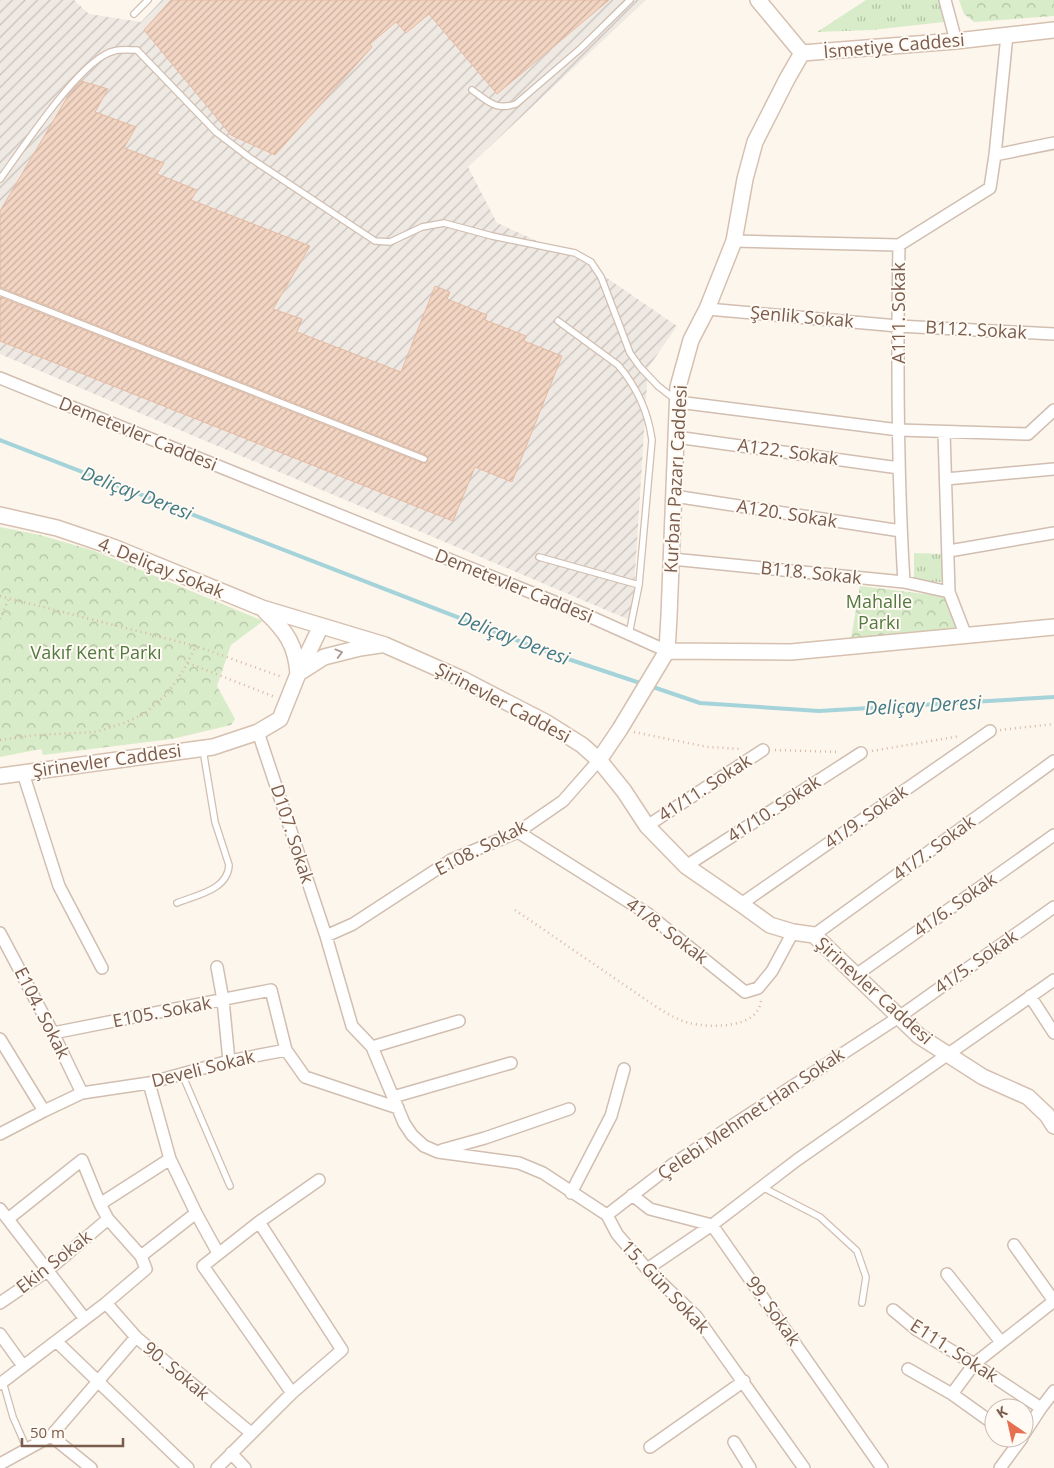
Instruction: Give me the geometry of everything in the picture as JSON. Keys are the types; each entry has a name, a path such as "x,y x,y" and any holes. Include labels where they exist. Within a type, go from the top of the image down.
{"main road":[{"name":"İsmetiye Caddesi","path":"758,0 802,53 956,41 1054,30"},
{"name":"Kurban Pazarı Caddesi","path":"599,760 620,729 664,655 672,559 678,387 691,340 707,309 734,241 745,179 755,142 787,78 802,53"},
{"name":"4. Deliçay Sokak","path":"0,515 57,528 113,547 262,608 321,626"},
{"path":"262,608 280,625 294,647 297,678"},
{"name":"Şirinevler Caddesi","path":"0,776 202,748 258,732 280,719 321,626 386,644 462,679 547,723 582,745 599,760 624,791 647,826 686,866 770,925 793,932 814,935 919,1036 983,1077 1028,1097 1052,1116"},
{"name":"Demetevler Caddesi","path":"664,655 791,652 1054,627"},
{"path":"297,678 324,657 386,644"}],"street":[{"path":"945,0 956,41"},
{"name":"A111. Sokak","path":"904,582 899,468 899,246 990,188 1007,35"},
{"path":"995,155 1054,143"},
{"path":"734,241 899,246"},
{"name":"Şenlik Sokak","path":"707,309 898,326"},
{"name":"B112. Sokak","path":"898,326 1054,334"},
{"name":"Demetevler Caddesi","path":"0,378 459,563 629,634 664,655"},
{"path":"678,402 899,430 944,432 1028,434 1052,416"},
{"path":"944,432 949,592 966,636"},
{"name":"A122. Sokak","path":"676,437 899,468"},
{"path":"946,479 1054,469"},
{"name":"A120. Sokak","path":"674,496 901,531"},
{"path":"949,550 1054,533"},
{"name":"B118. Sokak","path":"672,559 904,582 949,592"},
{"name":"41/9. Sokak","path":"742,904 990,731"},
{"name":"D107. Sokak","path":"258,732 326,936"},
{"name":"41/11. Sokak","path":"647,826 763,750"},
{"name":"41/10. Sokak","path":"686,866 861,753"},
{"name":"E108. Sokak","path":"326,936 353,924 451,860 518,832 563,801 599,760"},
{"name":"41/7. Sokak","path":"814,935 1054,761"},
{"path":"23,773 59,886 102,968"},
{"name":"41/8. Sokak","path":"518,832 648,914 746,992 758,988"},
{"name":"41/6. Sokak","path":"856,975 1054,835"},
{"name":"41/5. Sokak","path":"899,1017 1054,907"},
{"path":"758,988 772,970 793,932"},
{"name":"E104. Sokak","path":"0,934 53,1033 82,1093"},
{"name":"15. Gün Sokak","path":"326,936 352,1026 372,1047 404,1123 412,1135 424,1146 438,1152 519,1163 543,1173 607,1215 617,1234 647,1269 696,1316 804,1468"},
{"path":"217,967 223,1000 229,1061"},
{"path":"647,1269 712,1225 946,1055 1054,980"},
{"name":"E105. Sokak","path":"53,1033 271,990 286,1050"},
{"path":"1030,996 1054,1033"},
{"name":"Çelebi Mehmet Han Sokak","path":"607,1215 673,1164 899,1017"},
{"path":"372,1047 459,1021"},
{"path":"0,1039 44,1111"},
{"path":"286,1050 305,1077 398,1108"},
{"name":"Develi Sokak","path":"0,1134 82,1093 149,1083 229,1061 286,1050"},
{"path":"393,1097 511,1063"},
{"path":"571,1193 610,1116 624,1069"},
{"path":"149,1083 170,1159 218,1253"},
{"path":"438,1152 569,1109"},
{"path":"100,1204 170,1159"},
{"path":"2,1383 106,1303 146,1269 140,1256 108,1219 82,1160 8,1219"},
{"path":"292,1393 203,1266 259,1222 319,1180"},
{"path":"632,1195 650,1209 712,1225"},
{"path":"0,1209 84,1319"},
{"path":"140,1256 196,1213"},
{"name":"Ekin Sokak","path":"0,1304 47,1271 108,1219"},
{"path":"217,1468 292,1393 342,1350 259,1222"},
{"name":"99. Sokak","path":"712,1225 882,1468"},
{"path":"952,1394 974,1364 1054,1301 1014,1245"},
{"path":"947,1274 1001,1342"},
{"name":"90. Sokak","path":"106,1303 136,1338 251,1433"},
{"name":"E111. Sokak","path":"893,1310 917,1330 974,1364 1041,1408"},
{"path":"0,1334 23,1366"},
{"path":"0,1464 51,1436 136,1338"},
{"path":"56,1342 188,1468"},
{"path":"908,1369 952,1394 984,1417"},
{"path":"650,1447 744,1381"},
{"path":"1034,1418 1054,1391"},
{"path":"51,1436 91,1468"},
{"path":"734,1442 750,1468"},
{"path":"1000,1468 1013,1448"},
{"path":"231,1453 245,1468"}],"lane":[{"path":"134,14 148,0"},
{"path":"472,90 496,107 516,104 582,48 630,0"},
{"path":"0,180 74,80 94,62 113,51 137,50 216,132 250,158 375,242 390,242 422,227 444,222 492,236 576,253 591,262 601,277 630,353 658,386 678,402"},
{"path":"0,292 424,459"},
{"path":"558,321 618,365 635,388 647,416 652,440 638,586 629,634"},
{"path":"539,557 638,586"},
{"path":"177,903 220,886 229,871 229,865 215,822 202,748"},
{"path":"182,1074 230,1186"},
{"path":"762,1187 820,1217 857,1251 866,1277 862,1303"},
{"path":"2,1383 13,1417 28,1449"}],"path":[{"path":"0,596 196,646 297,678"},
{"path":"0,619 9,598"},
{"path":"0,740 36,735 96,732 144,714 166,694 188,663 196,646"},
{"path":"188,663 288,702"},
{"path":"990,731 1054,724"},
{"path":"620,729 708,747 861,753 962,736"},
{"path":"515,910 668,1014 689,1023 724,1025 748,1020 757,1012 762,1001 758,988"}],"shaded area":[{"path":"0,0 74,0 89,14 141,22 162,0 646,0 468,167 497,223 582,261 677,326 648,368 632,621 0,354"}],"green space":[{"path":"866,0 939,0 944,22 872,30 817,32"},
{"path":"959,0 1054,0 1054,16 974,22 964,14"},
{"name":"Vakıf Kent Parkı","path":"0,527 40,535 95,551 263,621 231,645 217,686 235,719 231,725 172,739 43,755 41,749 0,757"},
{"path":"914,553 943,554 942,582 914,581"},
{"name":"Mahalle Parkı","path":"860,586 949,597 957,628 851,638"}],"building":[{"path":"171,0 609,0 497,94 429,14 406,33 396,22 370,44 372,47 275,155 231,135 144,30"},
{"path":"81,81 108,89 95,112 136,127 124,148 164,163 157,174 197,190 191,200 310,246 273,309 302,319 297,332 401,372 435,286 450,292 447,299 487,315 485,320 526,336 524,341 562,356 512,482 475,467 453,521 0,341 0,297 422,463 426,463 428,460 426,455 0,287 0,211 68,96"}],"waterway":[{"name":"Deliçay Deresi","path":"0,440 550,653 643,684"},
{"name":"Deliçay Deresi","path":"650,686 700,703 819,711 1054,697"}]}
